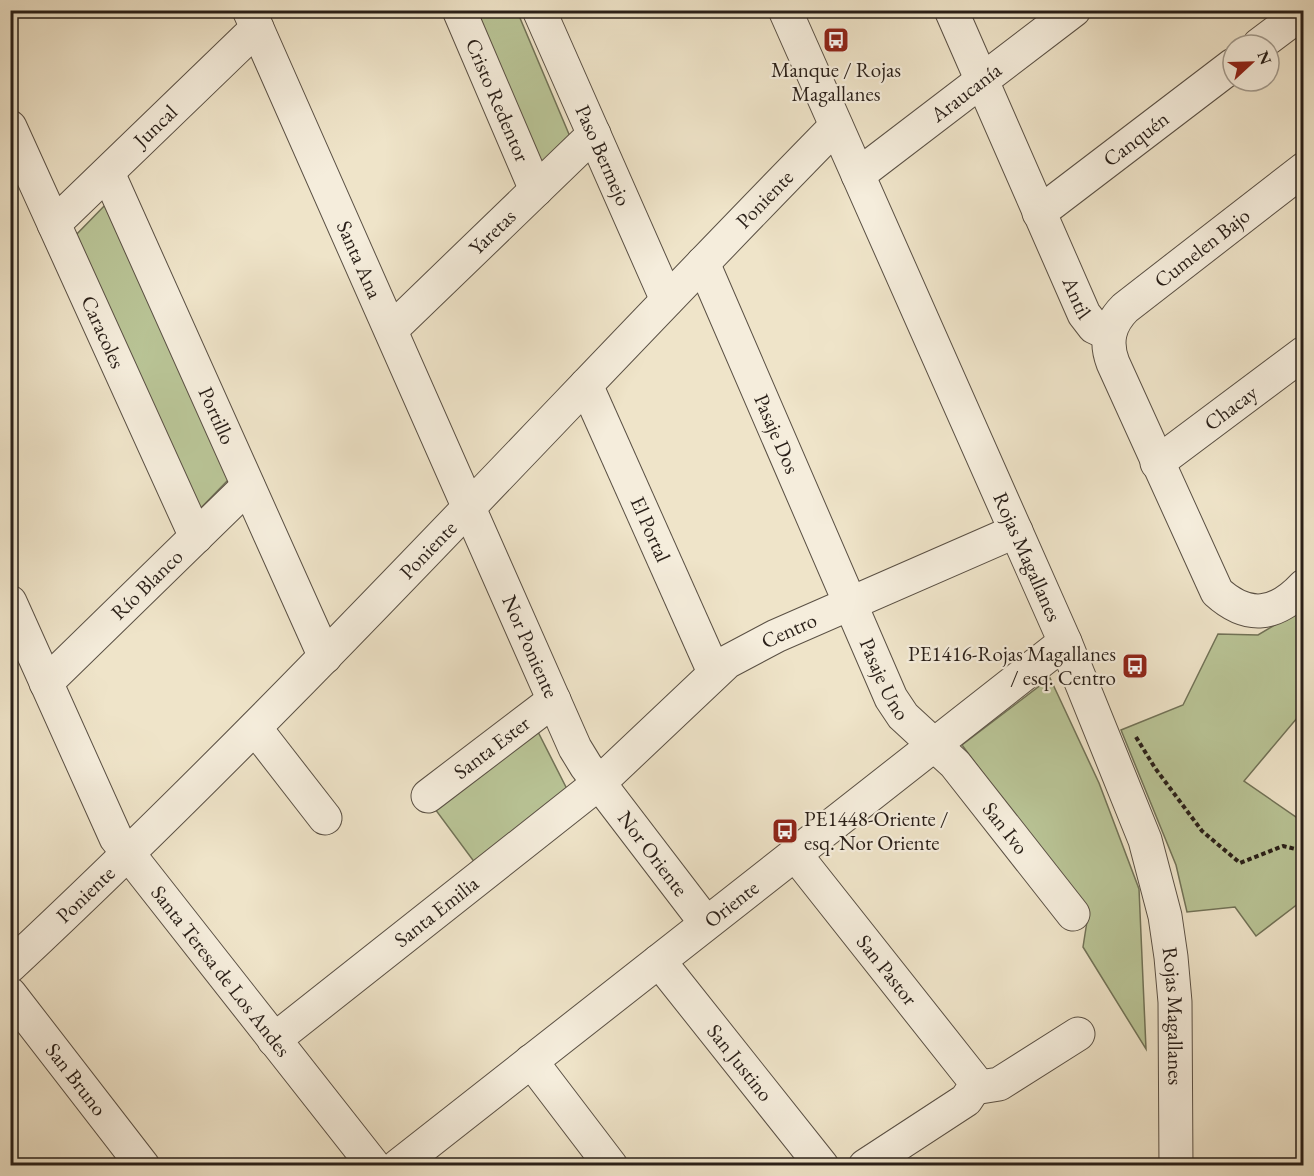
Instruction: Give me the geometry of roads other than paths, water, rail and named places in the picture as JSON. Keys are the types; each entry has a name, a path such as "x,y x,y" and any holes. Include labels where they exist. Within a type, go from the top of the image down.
{"street":[{"name":"Cristo Redentor","path":"459,10 536,190"},
{"name":"Paso Bermejo","path":"539,10 667,300"},
{"name":"Rojas Magallanes","path":"785,10 1065,642 1145,840 1165,916 1175,1002 1176,1166"},
{"name":"Antil","path":"951,10 1088,321 1094,327 1109,334 1108,344 1113,363 1217,592 1229,603 1251,611 1273,609 1292,598 1304,586"},
{"name":"Araucanía","path":"858,175 1074,10"},
{"path":"1275,33 1304,11"},
{"name":"Juncal","path":"54,224 108,173 253,19"},
{"name":"Santa Ana","path":"253,19 469,507"},
{"name":"Canquén","path":"1039,213 1221,74"},
{"name":"Poniente","path":"10,966 128,856 325,657 836,126"},
{"name":"Caracoles","path":"10,127 196,537"},
{"name":"Yaretas","path":"391,330 594,134"},
{"name":"Cumelen Bajo","path":"1109,334 1112,324 1125,308 1304,169"},
{"name":"Portillo","path":"108,173 325,657"},
{"name":"Pasaje Dos","path":"703,263 850,603"},
{"name":"Chacay","path":"1157,463 1304,353"},
{"name":"El Portal","path":"586,385 714,672"},
{"name":"Río Blanco","path":"46,683 248,486"},
{"name":"Nor Poniente","path":"469,507 575,748 599,783"},
{"name":"Centro","path":"599,783 714,672 759,644 1016,531"},
{"name":"Santa Teresa de Los Andes","path":"10,602 107,820 128,856 374,1166"},
{"name":"Pasaje Uno","path":"850,603 897,708 934,745"},
{"name":"Oriente","path":"398,1166 1065,642"},
{"name":"Santa Ester","path":"428,796 554,700"},
{"path":"255,728 325,818"},
{"name":"San Ivo","path":"934,745 955,764 1072,914"},
{"name":"Nor Oriente","path":"599,783 706,923"},
{"name":"Santa Emilia","path":"274,1040 599,783"},
{"name":"San Pastor","path":"795,854 970,1074 974,1088"},
{"name":"San Justino","path":"659,961 822,1166"},
{"name":"San Bruno","path":"10,994 143,1166"},
{"path":"865,1166 966,1100 974,1088 999,1084 1078,1034"},
{"path":"531,1061 611,1166"}],"place":[{"name":"Manque / Rojas Magallanes","path":"836,40"},
{"name":"PE1416-Rojas Magallanes / esq. Centro","path":"1135,666"},
{"name":"PE1448-Oriente / esq. Nor Oriente","path":"785,831"}]}
